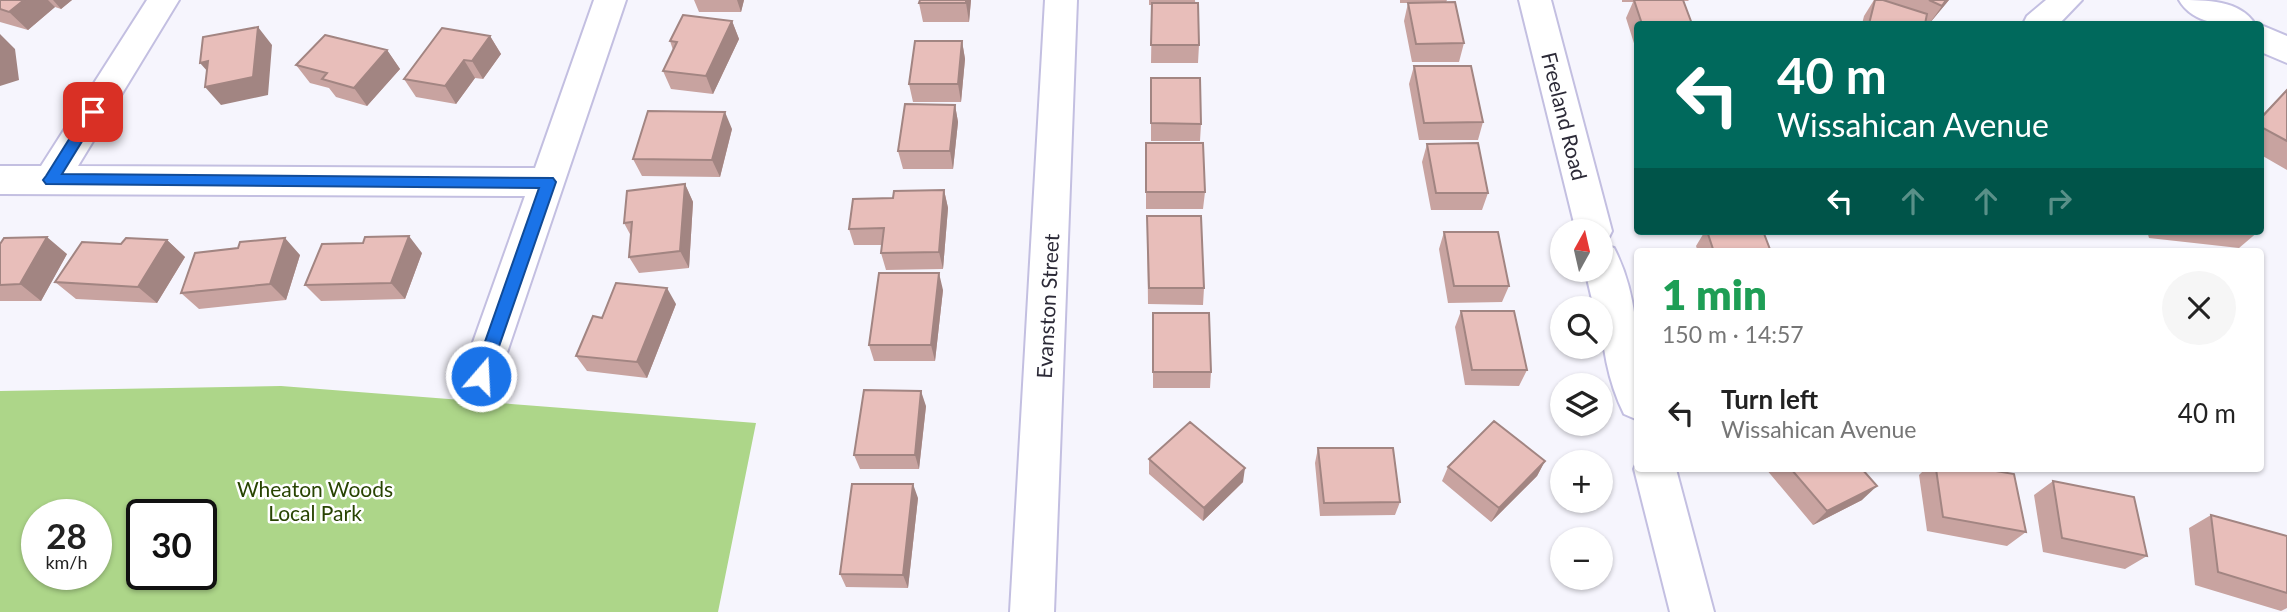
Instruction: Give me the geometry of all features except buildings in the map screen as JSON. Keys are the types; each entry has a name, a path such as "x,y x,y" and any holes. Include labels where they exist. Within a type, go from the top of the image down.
{"street":[{"path":"51,180 163,0"},
{"path":"481,376 610,0"},
{"name":"Evanston Street","path":"1032,612 1061,0"},
{"name":"Freeland Road","path":"1535,0 1591,219"},
{"path":"2042,21 2066,0"},
{"path":"2195,0 2234,21"},
{"path":"2264,39 2287,51"},
{"path":"0,180 548,182"},
{"path":"1607,282 1634,387"},
{"path":"1656,472 1692,612"}],"green space":[{"name":"Wheaton Woods Local Park","path":"281,386 756,423 718,612 0,612 0,391"}],"route":[{"path":"93,112 51,180 548,182 481,376"}]}
